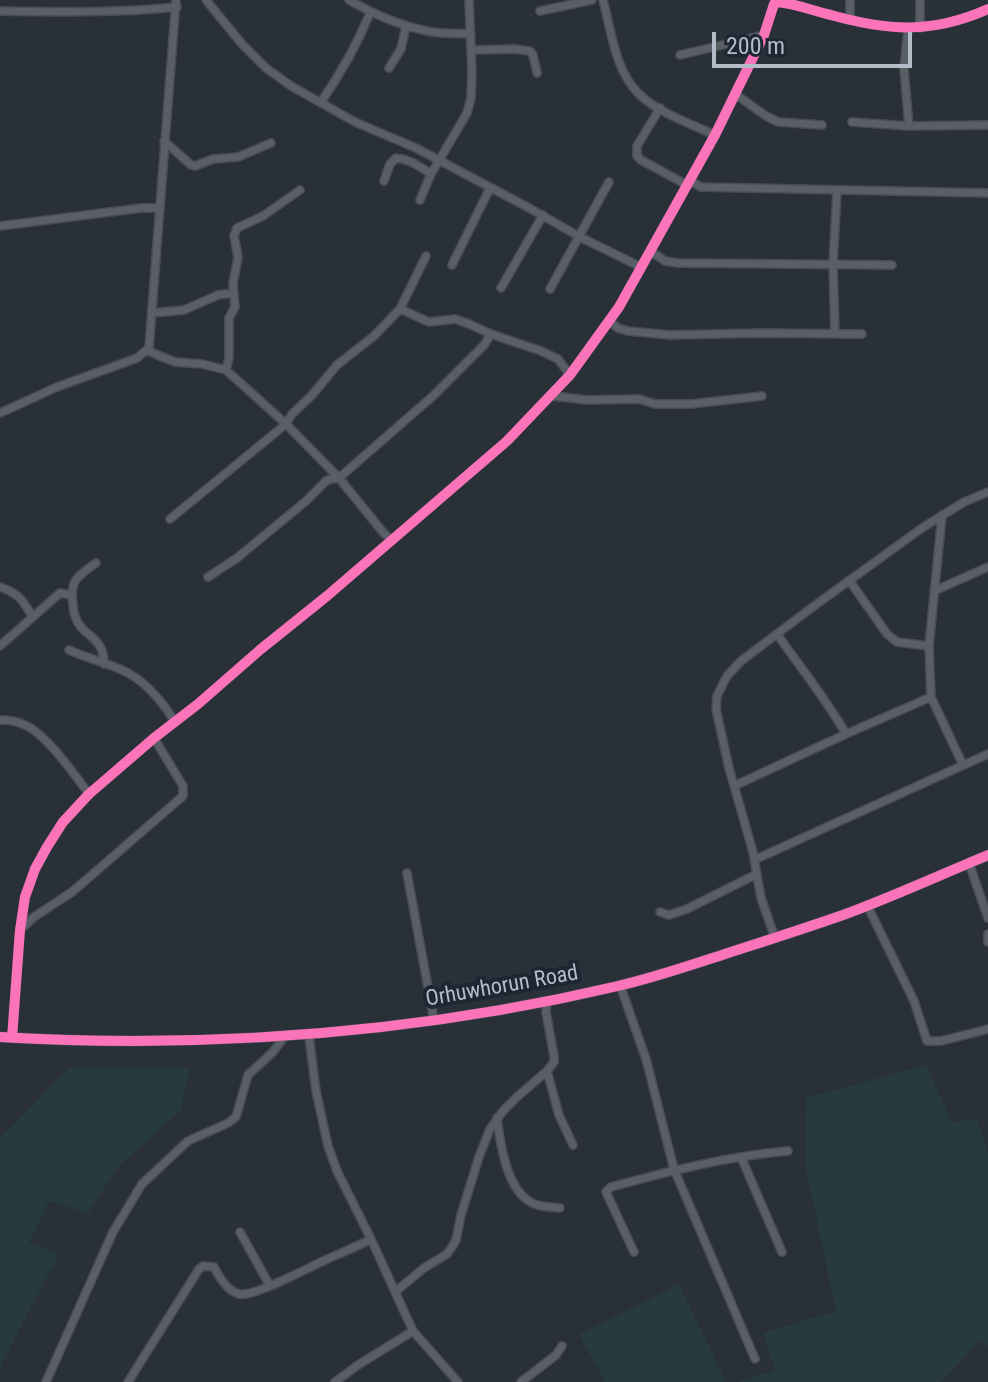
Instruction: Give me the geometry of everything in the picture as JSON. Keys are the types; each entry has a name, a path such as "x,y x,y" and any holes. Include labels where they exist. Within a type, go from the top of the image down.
{"street":[{"path":"37,0 37,12"},
{"path":"106,0 106,12"},
{"path":"349,0 370,13 406,26 434,32 471,34"},
{"path":"420,200 431,174 467,113 471,98 469,0"},
{"path":"540,11 592,0"},
{"path":"603,0 618,58 638,93 660,108 715,135"},
{"path":"850,0 850,20"},
{"path":"920,0 920,28"},
{"path":"211,1 214,12 242,44 266,68 291,86 355,122 416,148 641,267"},
{"path":"12,1038 25,897 35,869 63,822 89,794 154,738 507,441 552,396 609,321 641,267 715,135 764,35 776,1 883,27 908,28 962,20 988,9"},
{"path":"0,11 106,12 176,4 148,351 0,413"},
{"path":"321,102 341,72 370,13"},
{"path":"389,68 401,49 406,26"},
{"path":"908,28 904,69 909,126"},
{"path":"680,55 764,35"},
{"path":"472,50 530,51 537,73"},
{"path":"735,94 778,122 822,125"},
{"path":"660,108 637,146 637,156 700,187 988,193"},
{"path":"852,122 909,126 988,125"},
{"path":"164,141 195,166 213,159 238,157 271,143"},
{"path":"384,181 390,164 396,158 416,163 431,174"},
{"path":"550,289 609,182"},
{"path":"452,265 490,188"},
{"path":"226,370 229,318 235,307 233,284 238,257 234,236 237,228 263,216 300,190"},
{"path":"835,334 833,264 837,191"},
{"path":"0,226 160,208"},
{"path":"501,288 543,215"},
{"path":"650,251 665,261 678,263 892,265"},
{"path":"170,519 286,424 337,365 374,336 400,309 426,256"},
{"path":"152,313 184,310 218,295 233,293"},
{"path":"400,309 429,322 455,319 541,351 558,359 570,375"},
{"path":"609,321 628,331 670,335 862,334"},
{"path":"208,577 237,558 326,481 339,478 433,396 484,345 491,334"},
{"path":"148,351 175,362 226,370 286,424 339,478 391,540"},
{"path":"552,396 588,400 639,399 655,404 691,404 762,396"},
{"path":"775,938 761,898 721,736 717,696 727,676 741,661 928,524 964,502 988,492"},
{"path":"942,515 929,646 931,697 963,765"},
{"path":"928,524 939,537"},
{"path":"96,563 75,580 71,595 74,615 102,647 104,664"},
{"path":"934,591 988,567"},
{"path":"849,580 887,634 897,642 929,646"},
{"path":"0,587 21,598 33,617"},
{"path":"0,646 60,593 71,595"},
{"path":"777,634 846,734"},
{"path":"69,650 121,669 138,679 166,707 175,722"},
{"path":"734,786 931,697"},
{"path":"0,720 24,724 35,731 89,794"},
{"path":"20,930 72,892 183,796 183,786 154,738"},
{"path":"754,860 988,754"},
{"name":"Orhuwhorun Road","path":"0,1037 172,1042 309,1036 547,1001 620,985 775,938 867,905 988,855"},
{"path":"969,863 988,918"},
{"path":"407,873 434,1020"},
{"path":"660,912 669,915 687,909 757,874"},
{"path":"867,905 914,1001 927,1041 941,1041 988,1029"},
{"path":"988,934 988,942"},
{"path":"620,985 646,1059 674,1169 755,1359"},
{"path":"395,1292 452,1247 490,1129 518,1096 554,1062 547,1001"},
{"path":"309,1036 316,1091 337,1171 413,1331 458,1382"},
{"path":"46,1382 113,1232 142,1184 188,1141 236,1117 248,1075 284,1037"},
{"path":"547,1071 559,1115 573,1145"},
{"path":"497,1118 507,1166 519,1191 532,1203 560,1208"},
{"path":"634,1252 606,1192 611,1187 674,1169 788,1151"},
{"path":"741,1157 782,1252"},
{"path":"240,1232 270,1286"},
{"path":"128,1382 203,1266 214,1267 223,1281 243,1295 270,1286 371,1239"},
{"path":"335,1382 413,1331"},
{"path":"521,1382 556,1355 562,1346"}],"green space":[{"path":"926,1065 952,1122 977,1119 988,1153 988,1346 981,1340 941,1382 739,1382 775,1370 763,1333 836,1311 805,1164 806,1098"},
{"path":"69,1068 190,1068 181,1110 118,1167 88,1213 49,1201 29,1243 59,1254 0,1367 0,1138"},
{"path":"679,1284 726,1382 605,1382 579,1335"}],"cycle path":[{"path":"12,1038 25,897 35,869 63,822 89,794 154,738 327,596 507,441 570,375 619,307 715,135 764,35 774,4 790,4 891,27 948,23 988,9"},
{"path":"0,1037 156,1041 234,1039 311,1034 465,1016 618,986 683,968 861,908 988,855"}]}
